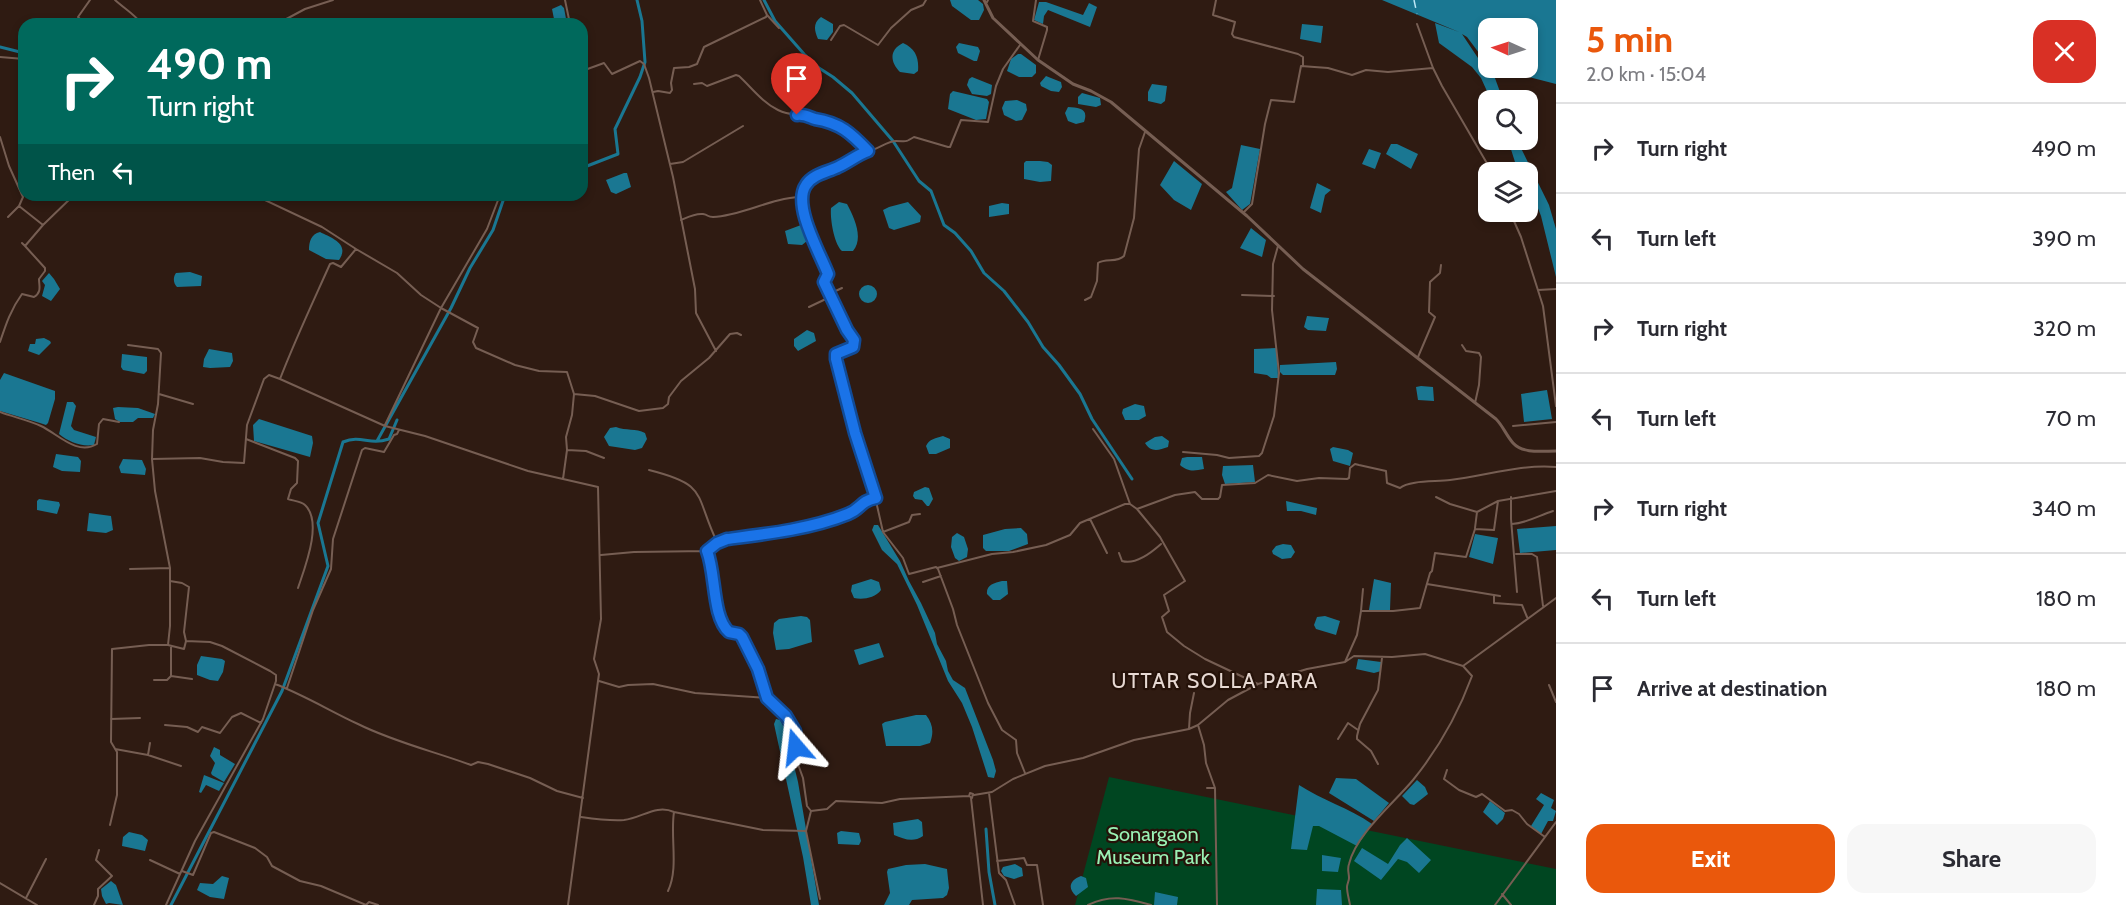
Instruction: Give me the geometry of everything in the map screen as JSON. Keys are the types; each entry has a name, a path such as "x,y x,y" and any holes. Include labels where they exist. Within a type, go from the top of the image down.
{"main road":[{"path":"986,1 993,18 1020,45 1073,84 1111,102 1243,213 1303,269 1503,426 1515,445 1529,451 1556,451"}],"street":[{"path":"79,18 79,13 90,0"},
{"path":"116,0 121,7 137,18"},
{"path":"288,18 305,9 333,0"},
{"path":"565,0 569,18"},
{"path":"760,0 767,15 779,28"},
{"path":"831,40 840,26 844,25 878,45 891,28 911,10 923,5 926,0"},
{"path":"1036,0 1033,21 1047,27 1038,60"},
{"path":"1216,0 1213,15 1235,22 1234,37 1303,57 1294,102 1271,100 1252,204 1243,213"},
{"path":"653,92 670,93 674,68 697,64 704,47 767,15"},
{"path":"1417,24 1433,68 1461,123 1486,162"},
{"path":"1020,45 1003,69 996,86 988,122 961,120 950,147 914,137 903,143 896,141 857,155 838,167 816,176 806,184 801,197 808,226 828,274 824,282 855,343 853,347 836,354 836,359 855,433 876,498 883,532 903,558 909,574 992,554 1046,545 1064,539 1080,523 1130,504"},
{"path":"0,57 18,59"},
{"path":"588,69 604,63 612,74 640,62 644,64 670,164 695,289 696,313 716,351"},
{"path":"1303,66 1328,68 1352,75 1366,70 1388,72 1433,68"},
{"path":"694,84 702,83 707,86 736,75 740,76 761,99 778,110 792,116 802,115 823,119 850,132 868,151"},
{"path":"670,164 683,162 743,126"},
{"path":"1086,300 1091,297 1095,286 1098,263 1120,260 1124,256 1134,218 1139,149 1145,132"},
{"path":"0,137 18,186"},
{"path":"681,220 703,214 711,217 776,200 801,197"},
{"path":"8,217 19,206 20,201"},
{"path":"0,342 16,302 22,294 34,297 37,295 41,285 39,279 45,271 45,268 24,245 68,201"},
{"path":"267,201 322,227 397,273 421,295 478,328 473,342 476,348 539,372 567,372 574,394 572,415 566,437 567,450 563,479"},
{"path":"385,426 443,309 487,229 498,201"},
{"path":"19,206 43,225"},
{"path":"1514,222 1543,306 1556,406"},
{"path":"1183,452 1229,458 1259,456 1262,453 1275,416 1279,373 1272,310 1273,264 1278,246"},
{"path":"280,379 291,349 330,264 341,267 356,249"},
{"path":"1418,357 1435,317 1430,312 1431,282 1440,273 1441,265"},
{"path":"809,307 842,288"},
{"path":"1538,290 1555,289"},
{"path":"1242,295 1274,296"},
{"path":"574,394 603,399 639,411 663,408 668,404 669,397 681,381 701,366 730,334 741,335"},
{"path":"128,345 160,350 159,394 153,430 152,459 155,491 170,568 171,676"},
{"path":"1462,345 1466,351 1479,353 1481,357 1475,403"},
{"path":"152,459 201,458 244,463 248,425 264,379 269,375 385,426 425,436 528,471 598,487 601,619 594,659 599,674 568,905"},
{"path":"159,394 193,404"},
{"path":"0,412 42,426 69,444 90,447 97,444 101,421 106,419 119,422"},
{"path":"1513,426 1556,422"},
{"path":"286,687 313,610 331,569 333,539 362,450 365,448 384,452 398,429"},
{"path":"1093,429 1114,459 1130,504 1154,528 1185,581 1164,595 1169,611 1162,617 1167,632 1205,659 1258,684"},
{"path":"246,439 296,458 298,461 297,483 291,489 288,499 303,503 312,515 314,524 308,559 298,588"},
{"path":"567,450 586,451 604,458"},
{"path":"1137,509 1175,495 1195,492 1202,499 1218,499 1222,485 1255,483 1268,475 1297,481 1319,478 1347,480 1350,468 1355,464 1386,471 1387,483 1399,488 1514,468 1556,467"},
{"path":"649,471 665,473 683,481 698,492 717,543"},
{"path":"1436,497 1477,512 1511,497 1556,491"},
{"path":"1511,497 1517,592"},
{"path":"601,555 707,551 727,539 799,527 847,515 864,501 876,498"},
{"path":"1474,529 1494,530 1498,501"},
{"path":"1512,524 1524,523 1553,511"},
{"path":"1361,610 1393,611 1420,608 1436,553 1466,557 1477,512"},
{"path":"883,532 909,522 912,515 920,514"},
{"path":"1090,519 1107,553"},
{"path":"1119,553 1122,561 1126,562 1149,554 1162,543"},
{"path":"707,551 711,562 719,617 729,632 742,637 758,669 767,698 786,716 795,731 795,756 807,806 811,811"},
{"path":"1515,554 1537,556 1543,606"},
{"path":"130,569 170,568"},
{"path":"938,568 957,625 988,703 1002,730 1016,740 1017,753 1026,774"},
{"path":"923,582 941,576"},
{"path":"171,581 189,587 184,649 149,645 112,649 111,745 115,749 148,755 181,766"},
{"path":"1427,585 1500,596"},
{"path":"1345,662 1357,635 1364,589"},
{"path":"1494,595 1494,603 1522,605 1526,619"},
{"path":"1463,666 1556,598"},
{"path":"166,905 195,841 261,723 277,685 276,675 222,646 210,642 186,641"},
{"path":"811,811 827,809 836,801 882,803 900,798 971,797 989,793 1045,766 1083,758 1134,740 1189,729 1198,725 1228,700 1258,684 1307,669 1345,662 1358,655 1382,657 1425,654 1463,666 1472,676 1450,728 1433,755 1411,783 1384,811 1354,851 1348,865 1350,880 1347,886 1350,905"},
{"path":"1378,764 1371,751 1358,740 1358,730 1378,690 1382,657"},
{"path":"171,676 192,679"},
{"path":"154,680 167,680 171,676"},
{"path":"598,681 620,687 653,684 695,693 767,698"},
{"path":"277,685 286,687 359,725 407,744 471,765 478,762 488,764 530,778 557,791 583,798"},
{"path":"1549,685 1556,702"},
{"path":"1189,729 1194,693"},
{"path":"165,724 187,727 198,732 202,727 219,733 232,717 241,713 261,723"},
{"path":"111,719 140,718"},
{"path":"1338,739 1348,723 1358,730"},
{"path":"1198,725 1204,744 1206,763 1215,788 1217,905"},
{"path":"148,755 150,743"},
{"path":"110,825 117,795 115,749"},
{"path":"1447,770 1444,779 1459,790 1476,797 1482,794 1505,811 1512,810 1545,837"},
{"path":"1207,788 1215,788"},
{"path":"989,793 999,873 1006,880 1015,905"},
{"path":"971,797 983,905"},
{"path":"581,817 624,820 658,809 666,809 763,830 806,831"},
{"path":"811,811 806,831 820,899"},
{"path":"668,891 671,886 673,863 674,812"},
{"path":"1495,905 1556,822"},
{"path":"150,860 193,875 211,833 214,832 255,848 267,857 272,866 300,881 321,886 366,904 369,902 378,905"},
{"path":"94,905 98,889 112,876 96,860 99,850"},
{"path":"997,861 1024,858 1027,865 1037,865 1043,905"},
{"path":"26,898 46,859"},
{"path":"0,883 37,905"},
{"path":"1502,894 1511,905"},
{"path":"1088,905 1099,899 1115,897 1151,905"}],"green space":[{"name":"Sonargaon Museum Park","path":"1109,777 1556,869 1556,905 1075,905"}],"water":[{"path":"950,0 978,0 983,4 984,10 979,20 971,20 952,6"},
{"path":"1382,0 1556,0 1556,84 1533,78 1538,78 1538,18 1478,18 1478,52 1462,34 1478,58 1478,74 1472,67 1439,43 1435,23 1459,32"},
{"path":"1039,2 1046,2 1083,15 1089,3 1097,7 1090,27 1048,10 1043,24 1034,20"},
{"path":"561,5 566,18 554,18 552,9"},
{"path":"821,17 833,24 833,32 827,40 818,39 816,33 815,24"},
{"path":"1302,24 1323,26 1321,43 1300,39"},
{"path":"903,43 914,51 917,58 918,71 914,74 900,72 894,64 893,53"},
{"path":"959,43 978,47 980,51 977,61 958,53 956,47"},
{"path":"1018,54 1036,65 1036,73 1032,77 1019,77 1007,71 1011,59"},
{"path":"1046,76 1061,82 1062,87 1059,92 1041,86 1040,83"},
{"path":"972,77 992,85 991,94 987,96 972,94 967,85"},
{"path":"1481,78 1495,78 1499,90 1486,90"},
{"path":"1152,84 1167,86 1165,101 1161,104 1148,101 1148,92"},
{"path":"953,91 987,99 989,102 986,119 976,120 948,109 950,94"},
{"path":"1082,93 1100,98 1101,105 1096,107 1078,104 1078,97"},
{"path":"1017,100 1026,104 1027,110 1022,120 1016,121 1004,115 1002,108 1005,101"},
{"path":"1068,107 1084,111 1084,122 1076,124 1068,121 1065,113"},
{"path":"1391,144 1397,144 1418,154 1411,169 1386,154"},
{"path":"1241,145 1260,149 1250,204 1242,210 1226,192 1232,188"},
{"path":"1369,149 1381,153 1375,169 1362,164"},
{"path":"1511,150 1522,150 1528,162 1515,162"},
{"path":"1026,161 1048,162 1052,165 1051,181 1040,182 1024,179"},
{"path":"1174,161 1202,184 1191,210 1174,200 1160,185"},
{"path":"627,173 631,187 616,194 611,192 606,180"},
{"path":"1317,183 1331,190 1325,195 1321,213 1310,208"},
{"path":"1538,183 1549,205 1556,229 1556,277 1538,208"},
{"path":"839,202 847,204 857,228 858,240 853,251 842,251 835,237 831,208"},
{"path":"908,202 921,216 920,222 894,230 889,228 883,210"},
{"path":"1009,204 1009,214 989,217 989,206"},
{"path":"801,225 806,227 807,241 802,245 788,244 785,231"},
{"path":"1251,228 1266,240 1262,257 1240,248"},
{"path":"320,232 334,239 341,246 342,254 339,260 326,259 309,250 311,239"},
{"path":"190,272 202,276 201,286 177,287 174,280 176,273"},
{"path":"49,273 60,289 51,301 42,296 45,285 42,281"},
{"path":"864,285 872,285 877,290 875,301 864,303 859,298 859,290"},
{"path":"1307,316 1329,318 1326,331 1308,330 1304,327"},
{"path":"807,330 814,333 816,341 798,351 794,346 794,339"},
{"path":"44,338 51,343 39,355 28,351 30,344 35,344 36,339"},
{"path":"1277,348 1278,378 1254,373 1254,349"},
{"path":"209,349 232,353 233,361 230,367 203,367"},
{"path":"122,354 147,357 147,371 144,374 123,370 121,367"},
{"path":"1336,362 1335,375 1283,375 1280,372 1280,365"},
{"path":"4,373 55,391 55,399 46,425 0,411 0,380"},
{"path":"1416,387 1433,387 1434,401 1418,400"},
{"path":"1547,390 1552,419 1524,422 1521,394"},
{"path":"67,402 73,402 76,406 71,426 74,430 96,437 94,445 75,443 59,434"},
{"path":"1135,404 1144,406 1146,416 1139,420 1125,420 1123,409"},
{"path":"113,408 138,408 155,414 153,418 138,418 133,422 120,422 115,419"},
{"path":"259,419 312,436 310,457 254,441 253,425"},
{"path":"616,427 645,433 647,439 642,448 635,450 609,446 604,437 610,428"},
{"path":"943,436 950,439 950,448 936,454 929,454 927,444"},
{"path":"1162,436 1169,441 1168,447 1158,450 1145,443 1155,437"},
{"path":"1333,447 1353,453 1350,466 1333,461 1330,449"},
{"path":"56,454 78,457 81,461 80,472 62,471 53,467"},
{"path":"1202,457 1204,469 1191,470 1180,465 1182,458"},
{"path":"123,459 142,460 146,469 145,475 121,473 119,467"},
{"path":"1253,465 1255,482 1225,484 1222,475 1223,466"},
{"path":"925,487 929,488 933,499 929,506 913,496 914,492"},
{"path":"39,499 59,502 57,514 37,510"},
{"path":"1286,501 1317,508 1316,515 1301,511 1287,511"},
{"path":"89,513 111,516 113,530 106,533 87,531"},
{"path":"874,525 878,525 900,561 935,633 937,644 953,680 965,688 993,760 996,771 994,778 988,777 962,703 948,681 917,605 897,564 882,550 872,530"},
{"path":"1556,526 1556,550 1520,553 1517,529"},
{"path":"1021,528 1027,534 1028,544 1009,551 986,551 983,548 983,535 1005,529"},
{"path":"957,533 964,537 968,549 967,557 959,561 955,558 951,547 952,537"},
{"path":"1475,534 1498,538 1493,564 1469,557"},
{"path":"1291,545 1295,552 1291,558 1282,559 1273,554 1272,551 1276,546"},
{"path":"871,579 879,582 881,590 869,598 854,598 851,591 852,585"},
{"path":"1374,579 1391,583 1390,610 1369,610"},
{"path":"1007,581 1008,594 1000,600 993,600 987,594 988,588"},
{"path":"801,616 810,620 812,642 789,649 776,650 774,623 779,619"},
{"path":"1325,616 1340,621 1336,635 1316,629 1314,625 1317,617"},
{"path":"879,643 884,657 859,665 854,650"},
{"path":"201,656 225,661 218,681 197,675 197,665"},
{"path":"1358,659 1381,662 1381,671 1374,673 1356,669"},
{"path":"916,715 926,715 930,722 932,732 930,743 920,746 886,746 882,724"},
{"path":"776,719 780,720 785,729 798,782 819,905 811,905 774,724"},
{"path":"214,747 220,750 220,755 235,764 224,782 211,773 215,763 210,756"},
{"path":"204,775 224,783 219,791 206,785 201,793 199,792"},
{"path":"1336,778 1356,779 1389,803 1374,821 1329,793"},
{"path":"1417,780 1425,787 1428,794 1414,805 1402,796"},
{"path":"1299,785 1372,824 1357,846 1319,826 1313,826 1307,850 1291,849"},
{"path":"1541,793 1554,800 1551,808 1556,811 1553,821 1548,821 1541,834 1531,826 1544,805 1536,799"},
{"path":"1490,801 1505,813 1497,825 1483,812"},
{"path":"918,819 922,822 923,836 912,840 894,835 893,823"},
{"path":"841,831 859,833 861,841 859,845 838,844 837,833"},
{"path":"129,832 142,835 148,840 145,851 122,846 123,837"},
{"path":"1407,838 1431,860 1419,873 1407,862 1398,859 1381,880 1354,861 1362,848 1388,864"},
{"path":"1322,855 1341,858 1338,872 1322,871"},
{"path":"925,864 947,869 949,888 947,895 943,898 912,900 909,905 884,905 890,893 888,869"},
{"path":"1015,864 1022,868 1023,876 1014,879 1004,876 1001,871 1003,867"},
{"path":"222,876 229,878 224,899 210,897 197,890 200,883 213,884"},
{"path":"1081,876 1086,878 1088,887 1076,896 1071,890 1071,885"},
{"path":"111,881 116,885 123,905 106,904 102,896 101,889"},
{"path":"1317,889 1341,890 1342,905 1316,905"},
{"path":"1155,892 1178,897 1177,905 1154,905"}],"waterway":[{"path":"588,166 618,154 615,129 645,62 642,21 637,0"},
{"path":"764,0 775,21 804,54 852,93 893,141 919,181 931,191 944,225 955,233 971,251 984,273 1004,291 1028,322 1043,347 1080,394 1092,419 1132,479"},
{"path":"0,47 18,52"},
{"path":"377,441 451,308 470,268 493,230 503,201"},
{"path":"171,905 282,691 328,566 318,523 343,442 355,439 376,441 389,439 397,420"},
{"path":"986,829 989,872 995,905"}],"ferry route":[{"path":"1414,0 1417,14"}],"district":[{"name":"UTTAR SOLLA PARA","path":"1215,681"}],"route":[{"path":"796,747 795,731 786,716 767,698 758,669 742,637 725,629 719,617 716,588 707,551 727,539 799,527 847,515 864,501 876,498 855,433 836,359 836,354 853,347 855,343 824,282 828,274 804,216 801,197 806,184 816,176 868,151 850,132 823,119 797,115"}]}
